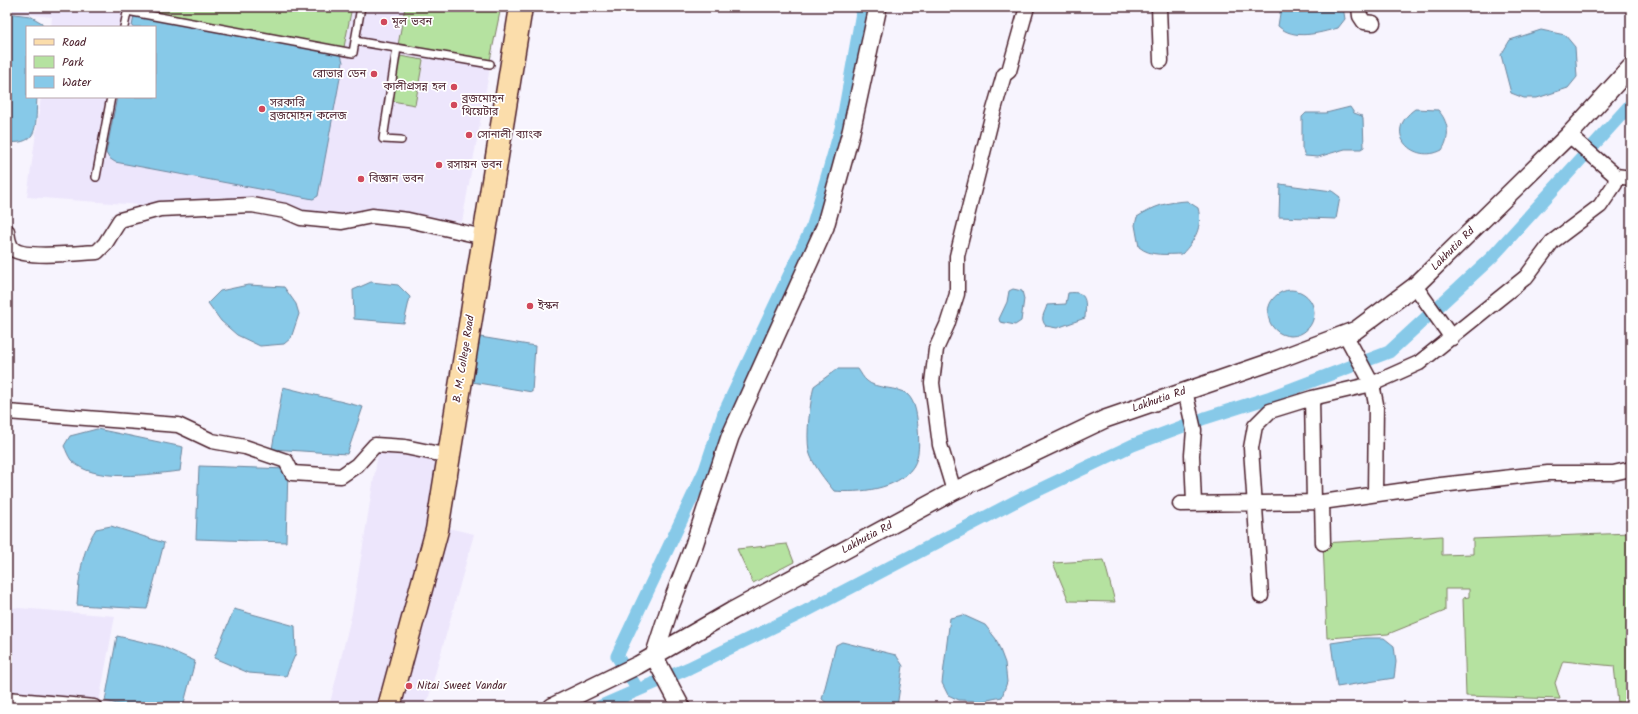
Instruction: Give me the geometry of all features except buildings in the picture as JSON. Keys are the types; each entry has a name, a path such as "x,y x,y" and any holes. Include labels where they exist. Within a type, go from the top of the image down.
{"main road":[{"name":"B. M. College Road","path":"389,707 437,530 521,7"}],"street":[{"path":"681,707 656,660 670,607 694,545 730,437 825,227 850,132 878,7"},
{"path":"954,491 940,445 932,383 936,349 947,325 958,294 956,256 993,113 1004,75 1009,71 1027,7"},
{"path":"1158,7 1161,61"},
{"path":"1359,7 1360,16 1364,22 1373,23"},
{"name":"Lakhutia Rd","path":"552,707 633,667 656,660 739,607 954,491 1105,419 1356,330 1415,286 1569,135 1631,66"},
{"path":"1569,135 1616,176 1631,178"},
{"path":"1261,596 1251,448 1255,426 1270,411 1312,398 1372,384 1419,363 1526,277 1552,242 1600,206 1615,184 1616,176"},
{"path":"7,231 8,241 11,248 24,253 97,252 105,244 120,220 160,208 252,205 285,211 301,218 342,222 372,216 408,220 484,237"},
{"path":"1415,286 1452,338"},
{"path":"1345,334 1372,384 1376,404 1375,494"},
{"path":"1185,391 1194,430 1187,504 1318,502 1548,473 1613,473 1631,469"},
{"path":"1312,398 1318,502 1323,543"},
{"path":"7,412 178,425 212,441 245,447 286,461 290,466 290,471 299,473 341,476 357,465 375,445 385,444 449,456"},
{"path":"8,701 94,707"}],"lane":[{"path":"124,26 127,9 353,54 361,7"},
{"path":"355,41 490,64"},
{"path":"397,48 383,139 401,140"},
{"path":"96,177 111,98"}],"shaded area":[{"name":"সরকারি ব্রজমোহন কলেজ","path":"7,7 501,7 462,222 387,214 345,217 301,213 287,207 221,197 178,204 141,205 27,197 41,98 156,98 156,26 51,26 52,17 7,12"},
{"path":"378,453 439,458 427,523 474,534 426,707 329,707 352,613"},
{"path":"7,607 115,616 99,702 7,691"}],"green space":[{"path":"138,7 352,7 344,47 314,45 137,12"},
{"path":"405,7 501,7 490,60 398,45"},
{"path":"400,56 423,60 415,105 392,101"},
{"path":"1631,533 1631,707 1616,707 1618,703 1614,666 1563,661 1555,683 1560,699 1466,696 1463,598 1469,597 1469,589 1445,589 1445,611 1388,634 1327,638 1323,543 1442,536 1442,555 1473,554 1473,539"},
{"path":"787,544 794,562 753,583 737,549"},
{"path":"1104,560 1115,602 1069,601 1053,563"}],"water":[{"path":"1281,7 1343,7 1345,19 1338,28 1315,34 1299,35 1284,31 1278,26"},
{"path":"7,13 30,16 42,23 42,26 26,26 26,98 37,98 36,124 34,131 26,140 7,142"},
{"path":"137,14 341,55 343,62 318,196 313,199 115,162 109,158 106,153 117,98 156,98 156,26 132,26 134,15"},
{"path":"1541,30 1565,35 1575,47 1577,77 1568,88 1537,98 1524,98 1511,93 1501,55 1510,40"},
{"path":"1350,107 1354,113 1362,116 1364,147 1361,149 1345,149 1318,157 1305,156 1302,148 1302,117 1306,113 1326,113"},
{"path":"1415,109 1438,110 1441,114 1447,129 1447,139 1442,150 1431,154 1421,153 1412,150 1405,144 1401,136 1401,128 1405,118"},
{"path":"1280,184 1332,191 1340,197 1336,219 1279,217"},
{"path":"1187,201 1198,208 1199,227 1191,244 1182,254 1154,254 1139,247 1135,225 1137,217 1161,205"},
{"path":"371,282 398,285 410,297 404,323 354,319 353,290"},
{"path":"248,285 284,287 296,304 299,314 291,338 284,344 260,346 237,335 221,321 208,303 220,291"},
{"path":"1013,289 1022,291 1024,299 1021,321 1015,325 1000,322 999,319 1007,302 1009,291"},
{"path":"1291,290 1304,294 1310,300 1314,313 1310,326 1304,332 1291,336 1278,332 1272,326 1268,313 1272,300 1278,294"},
{"path":"1068,293 1075,293 1082,296 1086,307 1085,318 1057,328 1046,326 1043,316 1047,305 1066,304"},
{"path":"480,337 535,346 532,392 472,382"},
{"path":"837,369 858,369 864,378 871,384 898,390 910,397 916,410 918,424 918,453 913,467 906,475 897,481 888,485 866,490 834,491 813,461 809,451 808,427 814,386"},
{"path":"283,387 363,407 347,454 272,449"},
{"path":"97,429 183,447 180,471 123,476 93,472 81,467 71,460 64,446 70,436"},
{"path":"199,466 288,469 286,542 196,539"},
{"path":"111,526 164,543 147,609 77,605 80,575 87,547 96,529"},
{"path":"234,609 295,626 296,653 286,676 249,673 214,658"},
{"path":"963,615 985,625 996,639 1005,663 1007,682 1002,697 983,701 959,700 948,695 942,683 950,618"},
{"path":"117,636 161,646 195,661 183,707 130,707 105,701"},
{"path":"1365,638 1384,638 1394,646 1396,662 1394,678 1337,687 1331,643"},
{"path":"842,642 896,655 903,666 897,707 835,707 830,706 822,699 836,645"}],"waterway":[{"path":"638,690 617,656 705,470 724,413 813,225 842,125 863,7"},
{"path":"599,707 689,668 806,611 1024,497 1133,445 1205,418 1268,398 1389,352 1492,257 1631,104"}],"place":[{"name":"মূল ভবন","path":"384,22"},
{"name":"রোভার ডেন","path":"374,74"},
{"name":"কালীপ্রসন্ন হল","path":"454,87"},
{"name":"ব্রজমোহন থিয়েটার","path":"454,105"},
{"name":"সরকারি ব্রজমোহন কলেজ","path":"262,109"},
{"name":"সোনালী ব্যাংক","path":"469,135"},
{"name":"রসায়ন ভবন","path":"439,165"},
{"name":"বিজ্ঞান ভবন","path":"361,179"},
{"name":"ইস্কন","path":"530,306"},
{"name":"Nitai Sweet Vandar","path":"409,686"}]}
